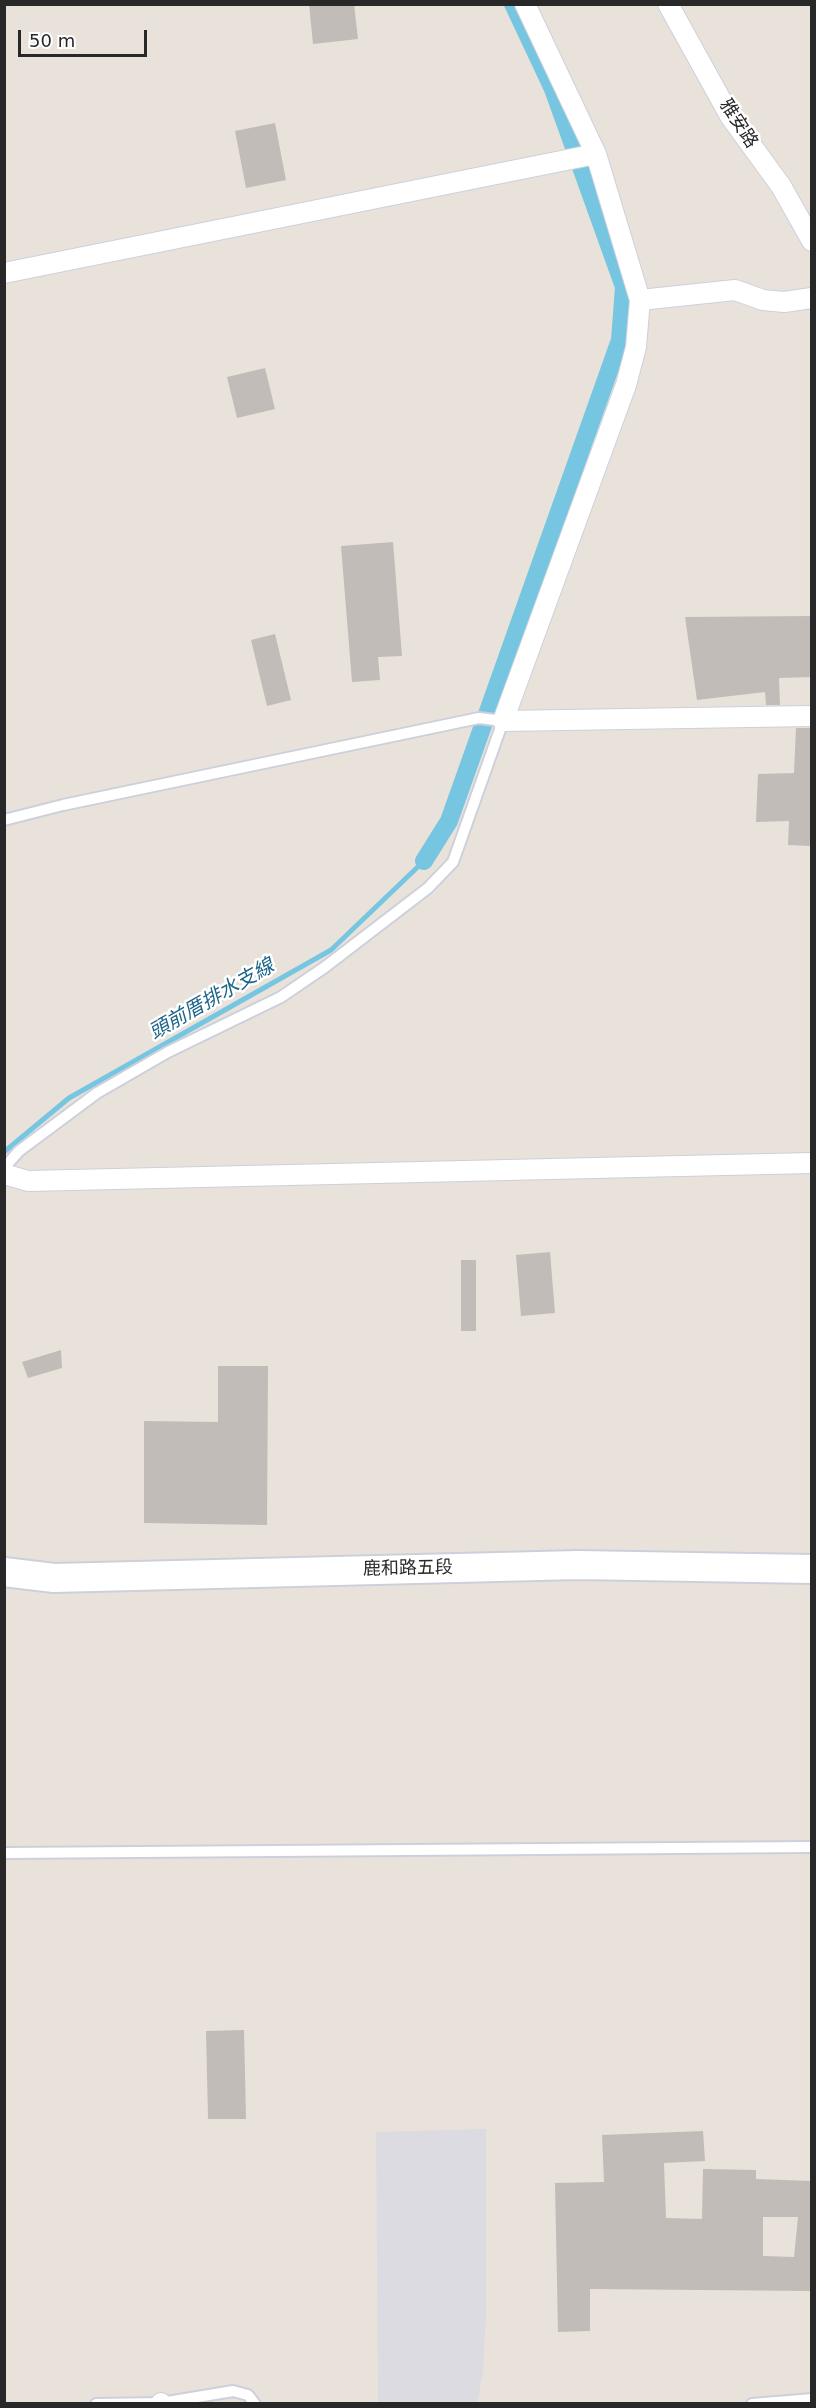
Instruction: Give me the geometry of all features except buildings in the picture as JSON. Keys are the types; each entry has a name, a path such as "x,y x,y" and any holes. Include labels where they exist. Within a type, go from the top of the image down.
{"main road":[{"name":"鹿和路五段","path":"4,1572 54,1578 578,1565 812,1569"}],"street":[{"path":"525,4 596,154 640,300 636,347 626,385 503,721 812,716"},
{"name":"雅安路","path":"668,4 730,116 781,186 812,241"},
{"path":"4,273 596,154"},
{"path":"640,300 735,290 763,300 784,302 812,298"},
{"path":"4,1174 28,1181 812,1163"}],"lane":[{"path":"4,820 63,805 479,718 503,721 453,862 428,888 324,968 281,997 168,1052 97,1093 19,1151 4,1168"},
{"path":"4,1853 812,1847"},
{"path":"96,2403 161,2403 233,2391 248,2395 255,2403"},
{"path":"752,2403 812,2399"}],"shaded area":[{"path":"486,2129 486,2314 483,2373 477,2403 378,2403 376,2132"}],"waterway":[{"path":"424,861 449,821 620,340 624,287 553,89 513,4"},
{"name":"頭前厝排水支線","path":"4,1152 69,1098 331,950 424,861"}]}
